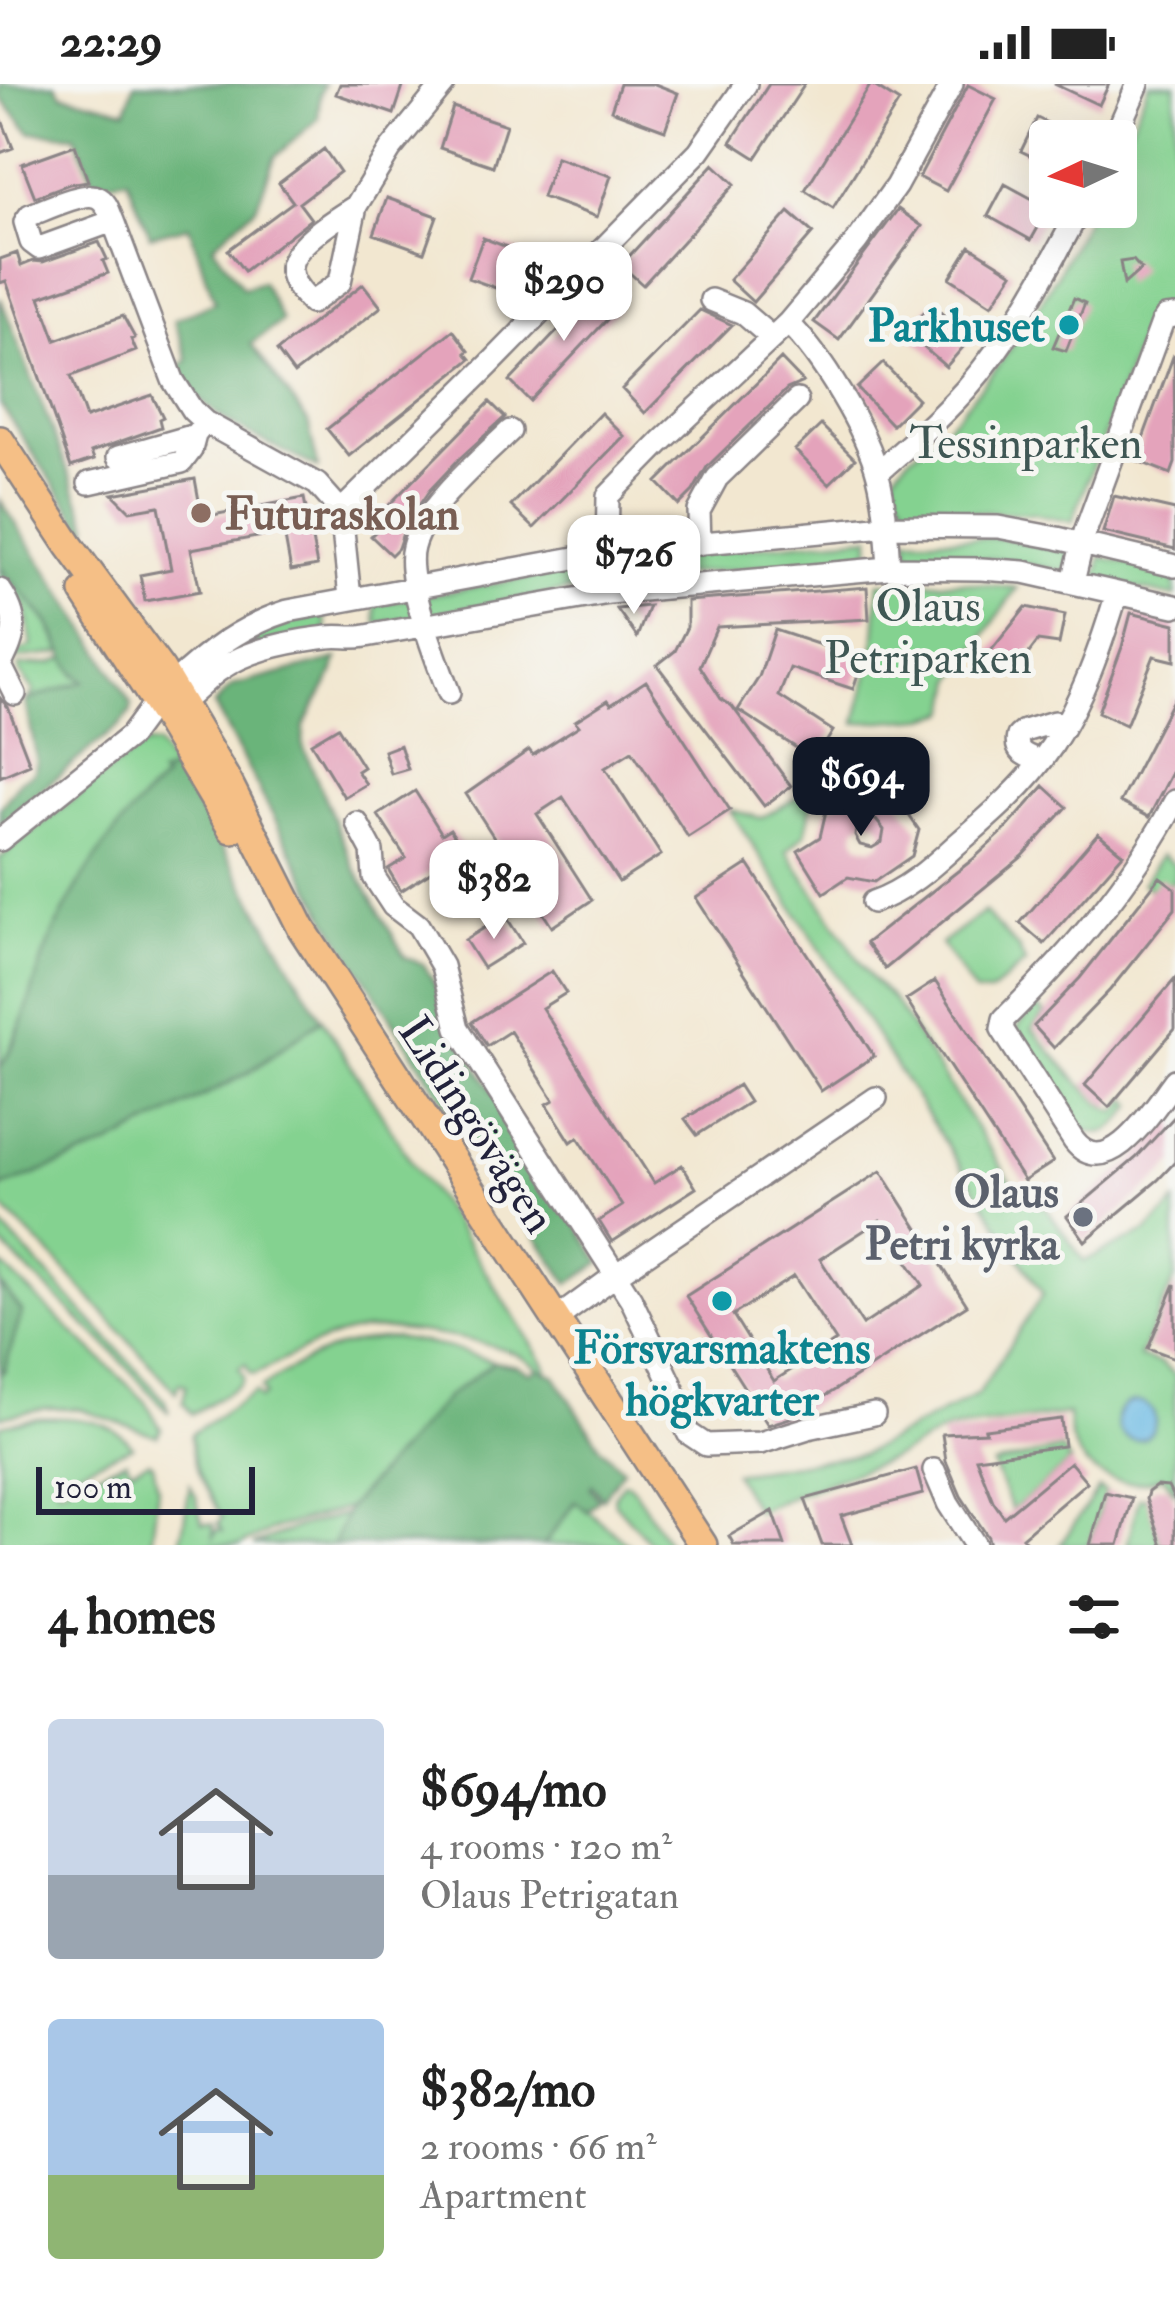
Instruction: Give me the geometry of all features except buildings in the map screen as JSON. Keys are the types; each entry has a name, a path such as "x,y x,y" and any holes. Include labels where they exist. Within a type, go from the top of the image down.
{"main road":[{"name":"Lidingövägen","path":"0,440 136,634 168,702 314,968 690,1545"},
{"name":"Lidingövägen","path":"0,464 229,784 302,929 703,1545"}],"street":[{"path":"356,206 390,150 444,84"},
{"path":"341,511 699,151 746,84"},
{"path":"609,593 608,496 780,331 857,242 896,186 952,84"},
{"path":"1122,120 1138,84"},
{"path":"113,221 172,380 200,429 317,484 341,511 347,598 336,636"},
{"path":"878,472 939,417 996,350 1069,228"},
{"path":"711,300 803,338 846,402 878,472 890,568"},
{"path":"1073,582 1082,544 1162,323 1175,316"},
{"path":"700,544 699,511 717,478 790,407 802,432"},
{"path":"118,458 200,429"},
{"path":"88,483 182,462 200,429"},
{"path":"449,693 424,626 411,551 452,488 510,431"},
{"path":"0,840 168,702 214,648 248,626 288,610 607,552 886,526 998,527 1175,566"},
{"path":"168,702 246,656 336,636 349,639 609,593 890,568 981,568 1024,572 1175,606"},
{"path":"0,590 13,611 14,628 0,664 15,694"},
{"path":"873,902 895,894 949,852 1040,761 1082,693 1117,592"},
{"path":"347,598 366,636"},
{"path":"1040,761 1022,754 1018,736 1054,722 1063,727"},
{"path":"1175,800 1125,881 1063,958 1004,1019 1002,1029 1074,1141 1090,1156 1110,1153 1120,1144 1175,1079"},
{"path":"357,823 373,850 374,877 393,906 418,925 442,966 458,1028 617,1274 671,1383 688,1433 706,1445 760,1443 874,1414"},
{"path":"556,1319 876,1098"},
{"path":"934,1470 975,1545"}],"green space":[{"path":"0,84 56,84 62,94 126,110 134,84 324,84 318,119 275,157 256,207 213,245 243,288 262,282 282,321 251,344 308,422 318,468 219,416 188,386 178,368 188,360 174,320 215,302 189,226 150,236 127,178 93,180 75,135 30,132 0,97"},
{"name":"Tessinparken","path":"1149,84 1175,84 1175,309 1163,307 1148,317 1072,522 1033,514 910,509 899,494 894,475 898,468 942,431 996,368 1041,302 1081,228 1137,228 1137,120 1133,120"},
{"path":"0,297 89,525 86,532 0,404"},
{"path":"0,500 132,705 122,723 0,824 0,808 20,781 33,773 37,762 26,701 84,681 71,668 47,621 0,567"},
{"path":"870,536 870,557 629,579 627,559"},
{"path":"908,538 1001,538 1068,550 1071,556 1062,571 999,559 910,559"},
{"path":"1101,557 1175,574 1175,597 1097,580"},
{"path":"0,567 49,624 63,653 15,659 32,646 26,607 6,591"},
{"path":"588,568 591,587 377,624 375,604"},
{"name":"Olaus Petriparken","path":"961,582 1017,588 955,679 949,712 856,723 874,649 879,583"},
{"path":"324,614 327,634 208,663 263,631"},
{"path":"65,658 75,675 85,681 29,700 34,691 19,666"},
{"path":"337,659 304,726 303,746 353,865 405,957 424,965 440,993 442,1011 601,1263 569,1284 450,1111 329,921 214,705 232,686"},
{"path":"147,744 157,745 173,770 161,775 164,779 144,798 42,962 0,1068 0,858"},
{"path":"173,770 322,1019 249,1072 108,1146 0,1188 0,1068 20,1027 44,955 94,861 164,779 160,775"},
{"path":"816,787 805,834 787,851 871,978 894,1001 1019,1194 1046,1208 1084,1261 1148,1231 1175,1203 1175,1278 1139,1357 1160,1363 1175,1375 1175,1492 1163,1476 1120,1481 1094,1470 1075,1449 1068,1414 946,1430 898,1456 756,1512 734,1473 863,1454 978,1394 1043,1294 730,810 761,818"},
{"path":"1161,855 1175,865 1175,879 1151,890 1143,883"},
{"path":"984,912 1019,949 1025,963 990,993 975,993 941,944"},
{"path":"1037,1006 1045,1014 1032,1029 1085,1088 1117,1112 1128,1099 1134,1105 1108,1131 1093,1132 1073,1123 1018,1038 1018,1026"},
{"path":"322,1019 544,1363 545,1373 507,1351 466,1340 394,1330 358,1331 318,1343 256,1374 245,1364 239,1368 244,1378 240,1385 192,1414 183,1403 186,1385 179,1383 176,1392 0,1205 0,1188 108,1146 249,1073"},
{"path":"0,1224 134,1366 165,1401 169,1413 0,1243"},
{"path":"0,1263 146,1402 161,1429 157,1436 80,1409 46,1408 0,1417 0,1374 22,1312 0,1284"},
{"path":"0,1284 22,1312 0,1374"},
{"path":"396,1338 494,1362 447,1397 348,1508 280,1527 240,1545 180,1545 190,1485 202,1523 213,1524 214,1536 222,1531 218,1524 222,1518 197,1467 191,1434 255,1392 260,1399 265,1395 261,1388 309,1359 358,1342"},
{"path":"494,1362 530,1373 538,1368 555,1376 602,1449 623,1469 603,1498 592,1485 599,1499 587,1511 575,1501 544,1545 333,1545 348,1508 447,1397"},
{"path":"38,1418 102,1425 133,1446 54,1480 59,1489 126,1460 131,1469 149,1461 153,1464 158,1488 151,1545 0,1545 0,1425"},
{"path":"1061,1449 1070,1462 1012,1511 993,1465"},
{"path":"623,1483 634,1489 669,1545 652,1545 615,1503"},
{"path":"1099,1488 1105,1492 1090,1545 1060,1545"},
{"path":"1147,1497 1162,1545 1127,1545 1139,1498"},
{"path":"576,1501 630,1545 544,1545"},
{"path":"346,1514 333,1545 253,1545 298,1527"}],"water":[{"path":"1136,1402 1149,1408 1155,1421 1149,1434 1136,1440 1123,1434 1117,1421 1123,1408"}],"place":[{"name":"Parkhuset","path":"1069,325"},
{"name":"Futuraskolan","path":"201,513"},
{"name":"Olaus Petri kyrka","path":"1083,1217"},
{"name":"Försvarsmaktens högkvarter","path":"722,1301"}]}
